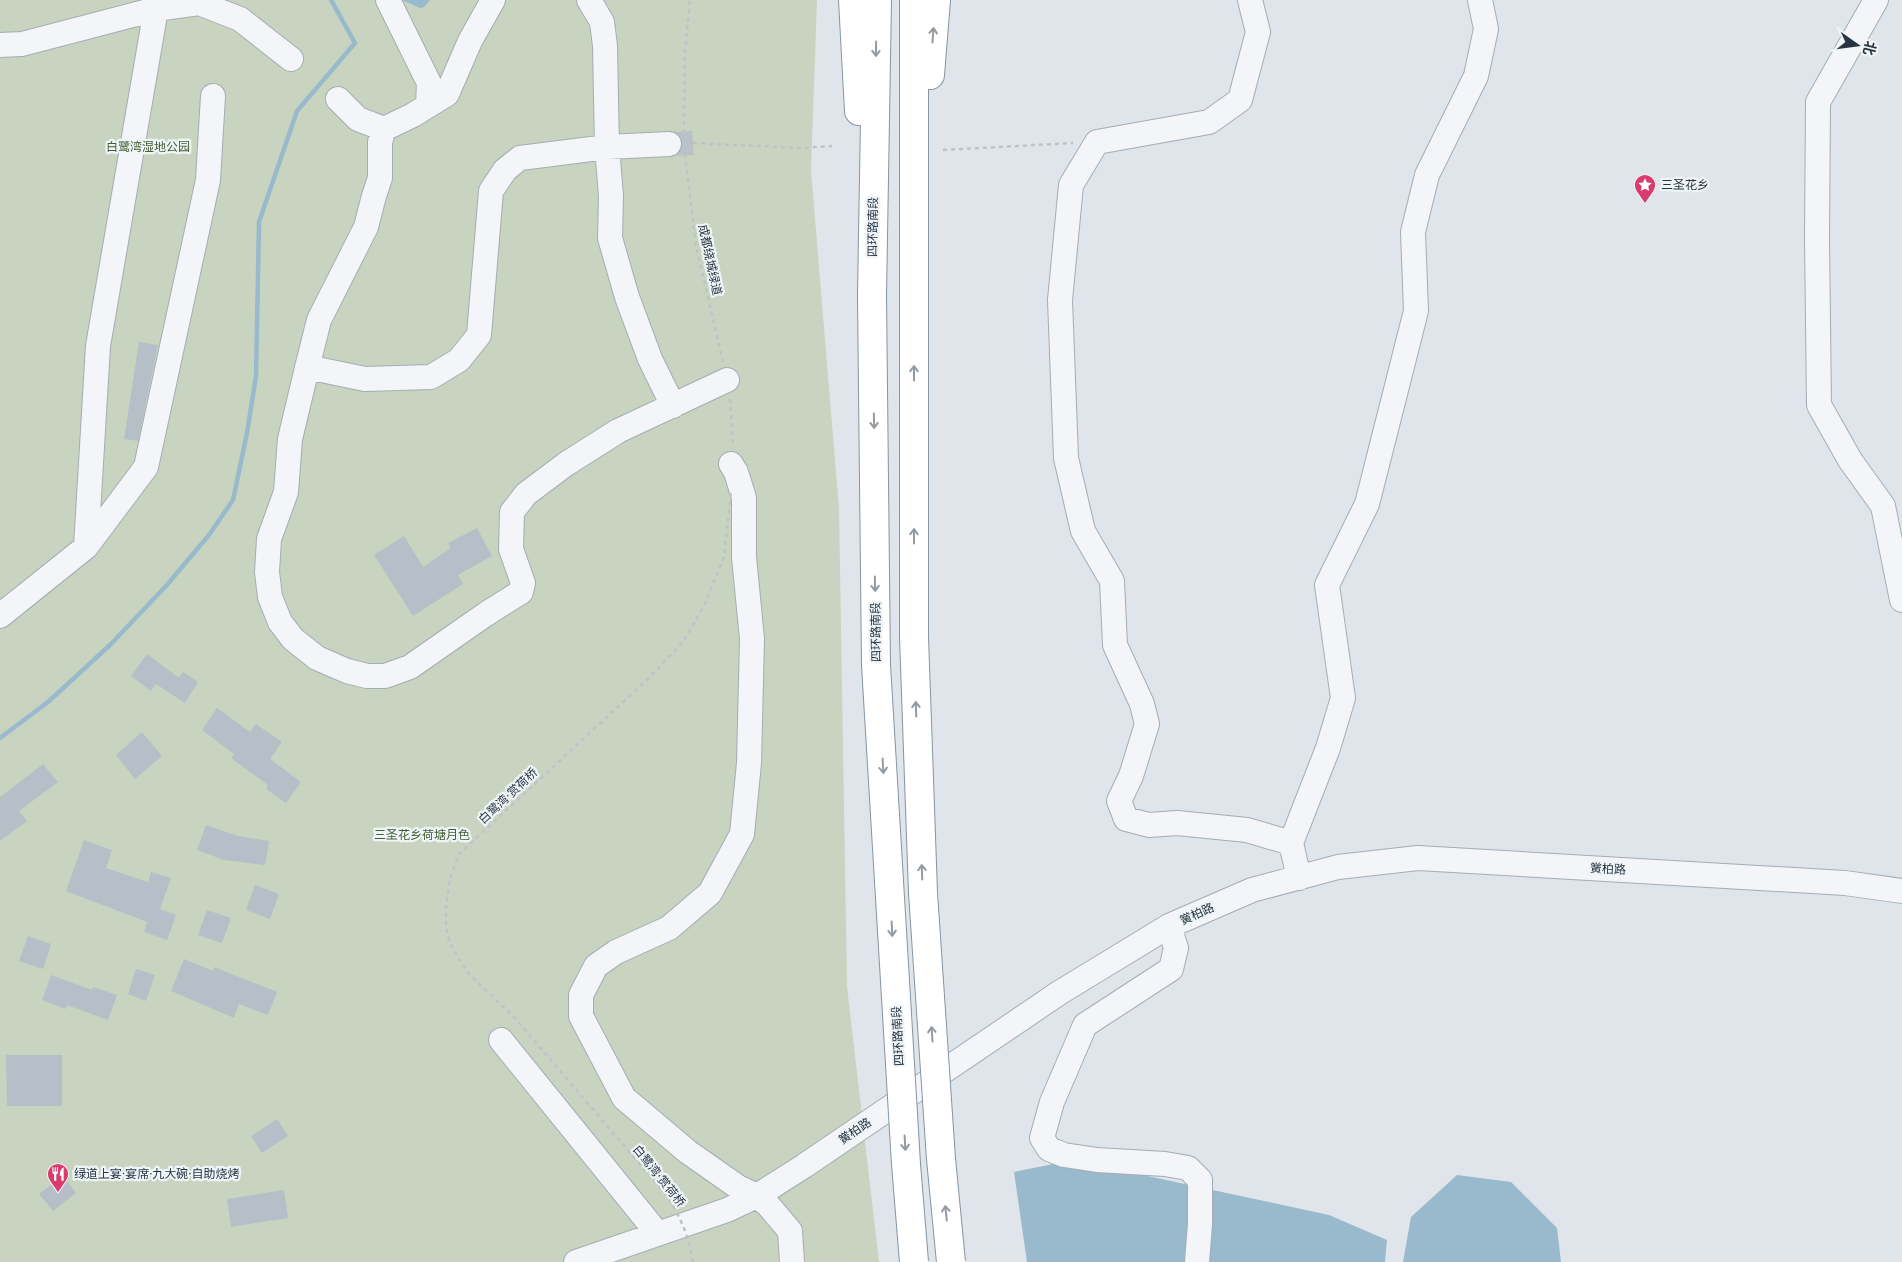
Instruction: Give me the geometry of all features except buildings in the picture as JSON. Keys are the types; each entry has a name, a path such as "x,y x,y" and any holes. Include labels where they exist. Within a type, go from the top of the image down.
{"highway":[{"path":"853,0 873,390"},
{"name":"四环路南段","path":"877,0 872,296 876,665 906,1164 914,1262"},
{"path":"914,0 914,637 923,893 941,1159 951,1262"},
{"path":"914,293 936,0"}],"street":[{"path":"388,0 429,83 428,105"},
{"path":"338,99 358,119 384,129 413,115 446,94 470,41 493,0"},
{"path":"589,0 602,22 606,46 607,147 611,196 610,238 627,297 650,359 673,406"},
{"path":"1250,0 1258,32 1240,100 1209,122 1097,142 1071,185 1060,300 1066,458 1083,531 1112,581 1115,645 1142,704 1147,724 1131,776 1119,801 1126,819 1149,825 1178,823 1247,830 1291,843"},
{"path":"1299,878 1291,843 1328,748 1343,698 1327,585 1367,504 1416,311 1413,232 1428,175 1476,76 1486,29 1480,0"},
{"path":"1876,0 1818,102 1819,405 1850,460 1883,506 1902,600"},
{"path":"0,45 22,44 156,9 199,3 240,19 292,60"},
{"path":"86,547 98,346 156,9"},
{"path":"0,616 86,547 146,467 208,180 212,96"},
{"path":"384,129 380,142 380,178 366,227 319,320 290,438 286,492 269,539 267,572 270,597 280,622 293,639 316,658 347,671 367,676 385,676 410,667 521,592 523,583 511,549 512,512 526,494 566,464 618,431 727,380"},
{"path":"307,367 365,379 421,377 431,376 460,360 479,335 491,192 505,170 520,158 607,147 679,144"},
{"path":"731,464 736,472 744,498 744,557 752,639 749,763 742,834 710,893 669,928 616,952 596,966 581,995 581,1016 624,1098 688,1152 738,1187 757,1196 768,1206 790,1231 792,1262"},
{"name":"黉柏路","path":"576,1262 727,1210 757,1196 1059,993 1169,926 1252,890 1338,867 1418,858 1845,883 1902,891"},
{"path":"1169,926 1176,948 1171,969 1085,1025 1052,1102 1042,1138 1049,1149 1064,1155 1097,1160 1165,1164 1188,1168 1200,1180 1200,1224 1197,1262"},
{"path":"501,1040 658,1234"}],"path":[{"name":"成都绕城绿道","path":"690,0 679,144 696,246 717,330 727,380 733,450 731,492"},
{"path":"942,150 1097,142"},
{"path":"693,143 802,148 832,146"},
{"name":"白鹭湾·赏荷桥","path":"693,1262 690,1241 680,1216 667,1196 514,1017 470,976 449,941 446,925 446,908 450,878 459,854 647,680 683,642 704,606 724,557 731,492"}],"green space":[{"name":"三圣花乡荷塘月色","path":"0,0 817,0 811,170 839,509 847,987 879,1262 0,1262"}],"water":[{"path":"402,0 430,0 424,7 420,8"},
{"path":"1073,1160 1329,1215 1387,1240 1385,1262 1027,1262 1014,1172"},
{"path":"1457,1175 1511,1182 1557,1228 1561,1262 1403,1262 1411,1217"}],"waterway":[{"path":"0,738 48,702 110,645 166,586 209,535 233,500 247,433 256,376 259,222 297,111 355,43 331,0"}],"tunnel":[{"path":"669,144 693,143"}],"place":[{"name":"三圣花乡","path":"1645,204"},
{"name":"绿道上宴·宴席·九大碗·自助烧烤","path":"58,1193"}],"park label":[{"name":"白鹭湾湿地公园","path":"148,147"}]}
